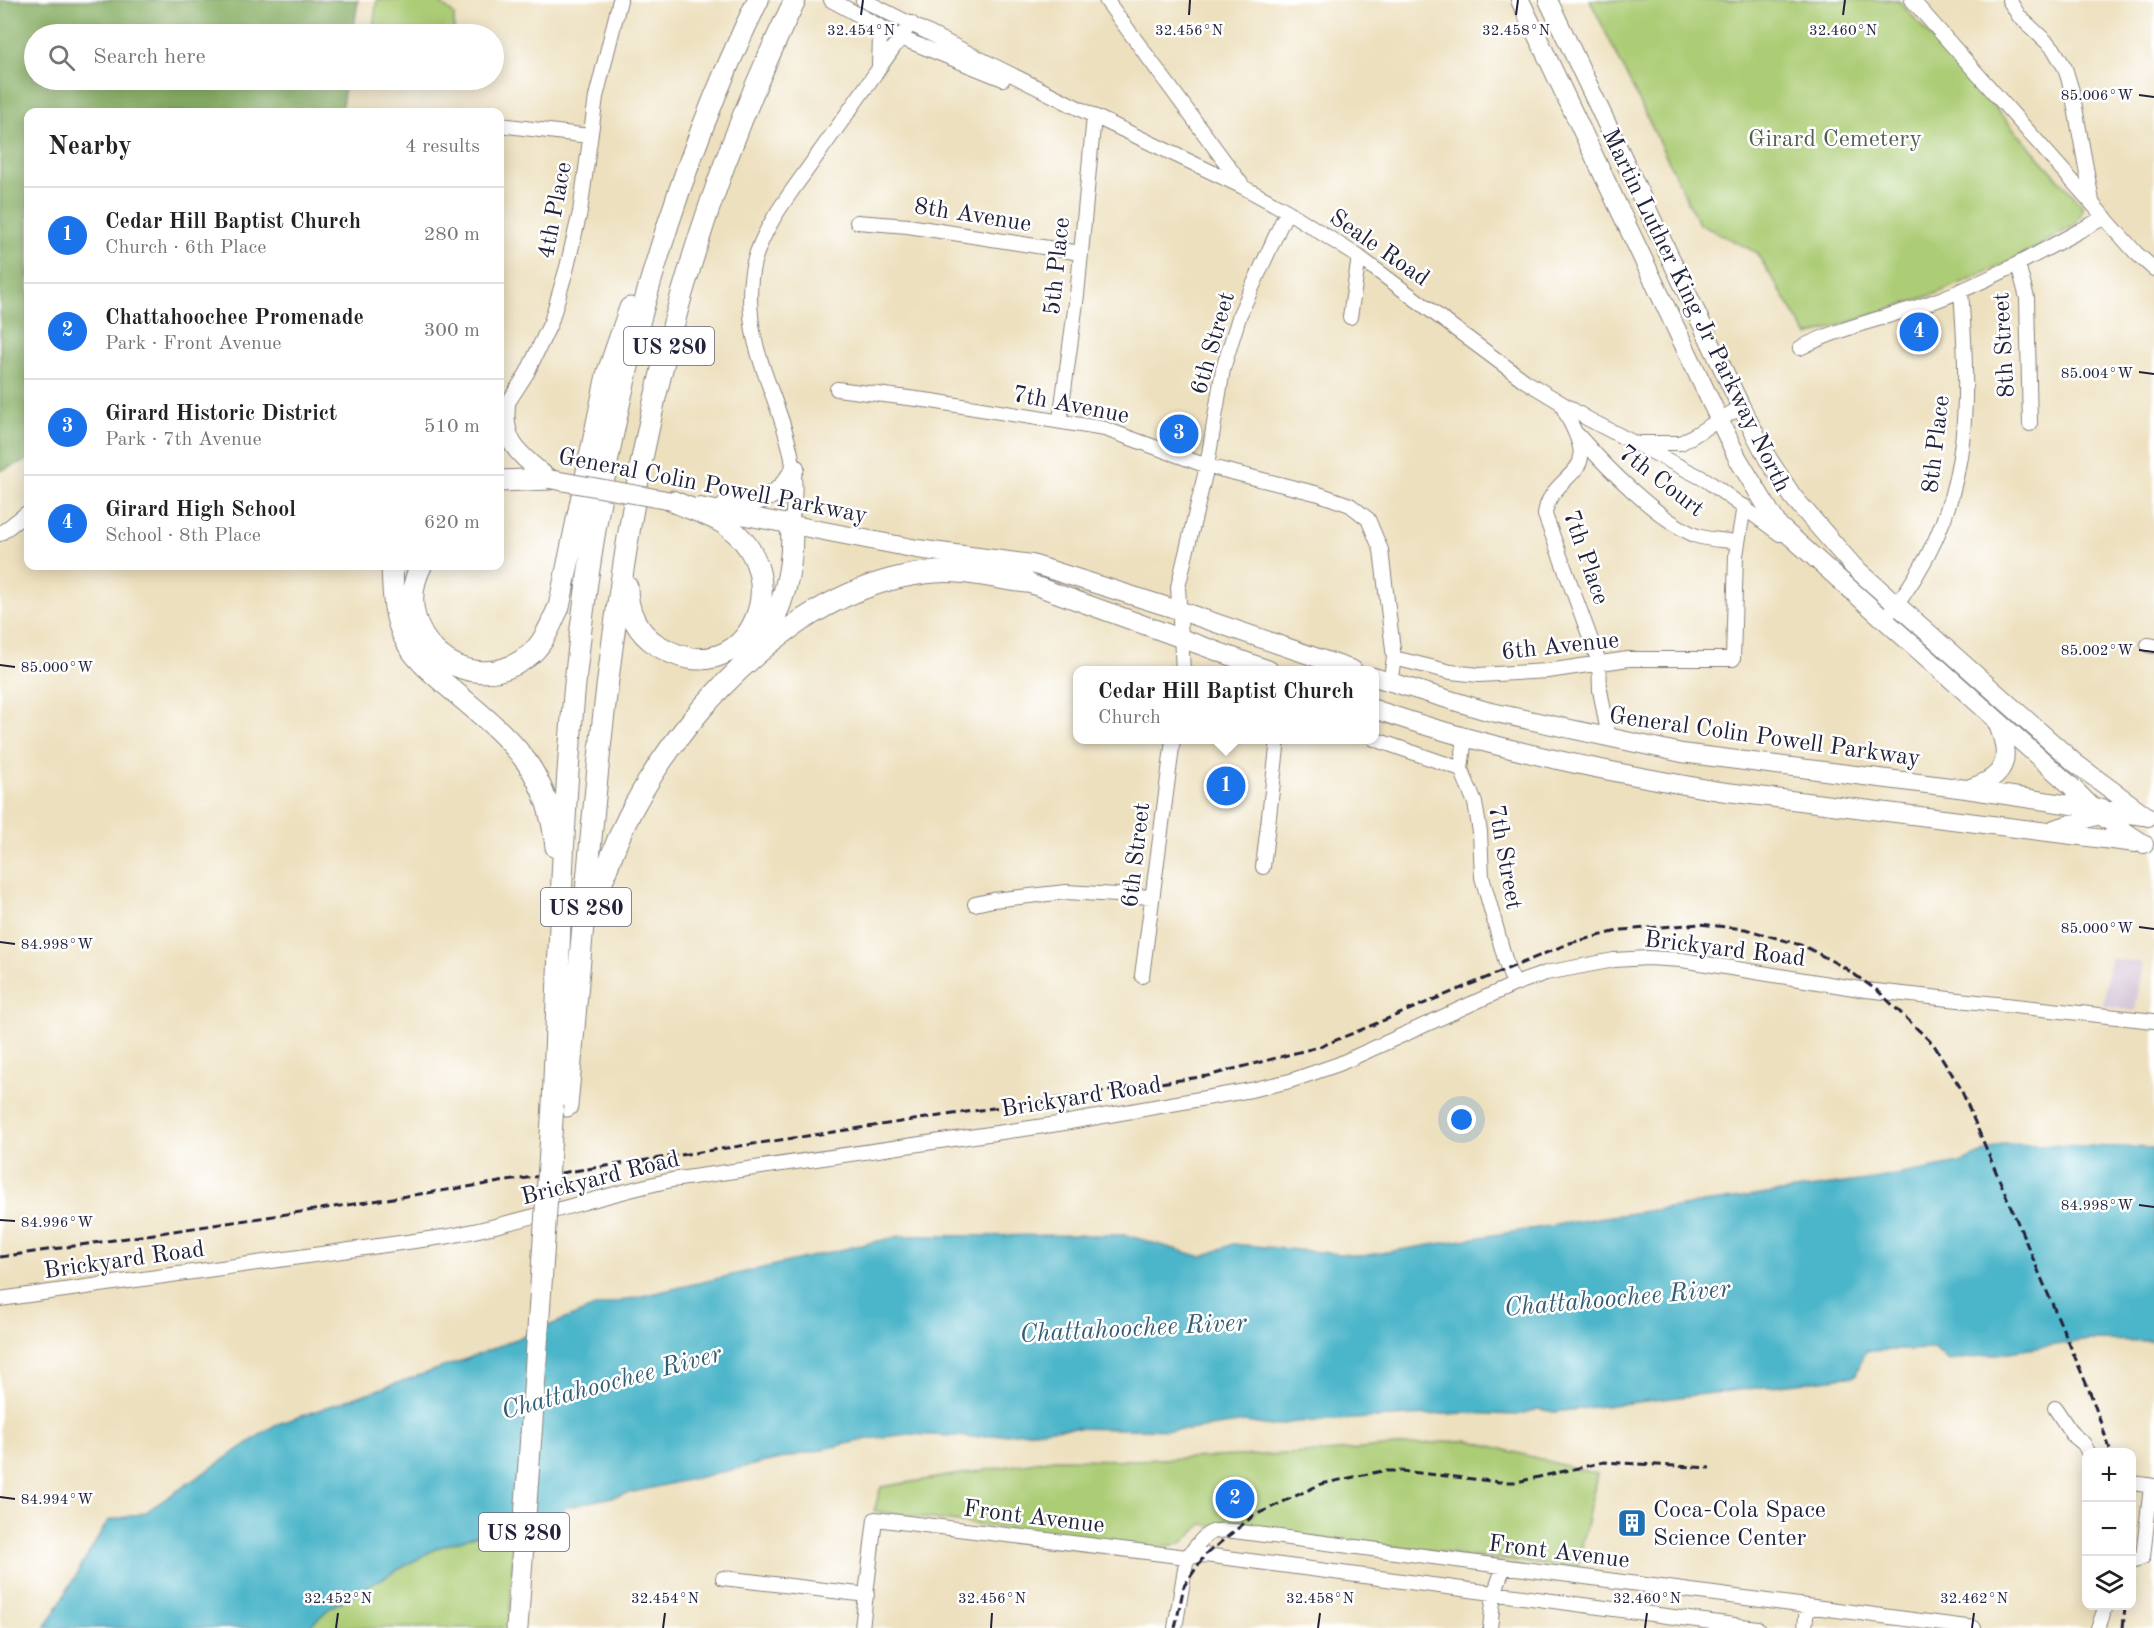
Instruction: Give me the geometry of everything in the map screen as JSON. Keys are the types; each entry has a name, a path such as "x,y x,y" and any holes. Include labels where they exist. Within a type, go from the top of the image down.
{"highway":[{"name":"US 280","path":"532,1628 560,1106 561,902 576,675 595,527 629,360 675,206 714,98 758,0"},
{"name":"US 280","path":"517,1628 560,1106 582,944 614,629 627,549 653,409 688,277 748,104 795,0"},
{"path":"420,570 412,596 415,619 425,640 441,658 462,669 485,673 508,669 529,656 544,639 559,607 607,375 630,308 675,206"},
{"path":"504,481 549,479"},
{"path":"672,501 723,523 742,541 760,573 762,605"},
{"path":"627,549 627,602 638,628 672,654 696,659 719,656 739,643 754,625 791,523"},
{"path":"582,944 610,859 633,807 663,758 699,711 738,670 770,630 780,605 793,544 791,523"},
{"path":"392,570 393,609 406,642 428,669 514,744 535,771 554,825 561,902"},
{"path":"393,609 402,570"},
{"path":"738,670 776,639 830,603 883,581 937,571 1026,582"}],"main road":[{"name":"Martin Luther King Jr Parkway North","path":"1520,0 1743,468 1778,525 2099,811 2149,844"},
{"name":"Martin Luther King Jr Parkway North","path":"1548,0 1741,407 1768,459 1807,515 1853,566 2075,763 2151,817"},
{"path":"504,419 510,441 520,454 549,479"},
{"path":"709,508 770,497 783,488 795,468"},
{"name":"General Colin Powell Parkway","path":"504,470 791,523 917,549 1032,564 1178,610 1341,666"},
{"name":"General Colin Powell Parkway","path":"917,549 1026,582 1258,666"},
{"name":"General Colin Powell Parkway","path":"1382,680 1487,711 1609,738 1717,758 1966,789 2099,811 2151,817"},
{"path":"1966,789 1986,783 2001,771 2006,758 2004,737 1991,714 1999,695"},
{"path":"1379,711 1465,737 1583,766 1707,789 2149,844"},
{"path":"2046,831 2099,811 2093,788 2075,763"}],"street":[{"name":"4th Place","path":"504,408 526,373 551,322 558,298 580,212 589,136 608,42 620,0"},
{"name":"Seale Road","path":"863,0 1094,116 1243,187 1287,211 1359,257 1488,354 1561,403 1706,480 1807,553"},
{"path":"1106,0 1243,187"},
{"path":"1912,0 2154,269"},
{"path":"2009,0 2019,16 2053,48 2065,68 2072,91 2093,203"},
{"name":"Seale Road","path":"837,3 901,38 1094,116"},
{"path":"870,21 882,44 879,69"},
{"path":"791,523 795,496 795,468 757,350 750,294 754,261 761,240 792,192 911,23"},
{"name":"5th Place","path":"1060,420 1081,253 1094,116"},
{"path":"504,125 589,136"},
{"name":"6th Street","path":"1183,666 1178,586 1207,466 1222,369 1232,336 1258,272 1287,211"},
{"path":"1800,348 1837,331 1903,312 1961,290 2018,264 2105,217"},
{"name":"8th Avenue","path":"857,222 919,228 1081,253"},
{"path":"1350,317 1359,257"},
{"name":"8th Street","path":"2018,264 2026,298 2030,424"},
{"name":"8th Place","path":"1883,620 1898,604 1935,545 1957,480 1965,388 1961,290"},
{"name":"7th Avenue","path":"837,389 1060,420 1105,429 1207,466 1319,494 1359,510 1374,529 1382,550 1394,658"},
{"name":"7th Place","path":"1561,403 1581,459 1579,466 1556,487 1546,504 1545,515 1599,663 1600,690 1609,738"},
{"name":"Seale Road","path":"1625,439 1648,445 1681,443 1719,418 1741,407"},
{"name":"7th Court","path":"1572,429 1607,469 1661,513 1697,536 1738,542"},
{"path":"1738,542 1744,506"},
{"path":"0,534 24,515"},
{"name":"6th Avenue","path":"1394,658 1451,672 1479,675 1548,671 1628,659 1733,659 1738,542"},
{"path":"1382,680 1394,658"},
{"name":"7th Street","path":"1465,737 1461,769 1475,803 1485,894 1508,970 1515,984"},
{"path":"1379,741 1461,769"},
{"name":"6th Street","path":"1142,976 1172,744"},
{"path":"1263,867 1278,744"},
{"path":"975,904 1066,892 1152,897"},
{"name":"Brickyard Road","path":"0,1299 450,1236 495,1227 672,1180 1059,1124 1251,1090 1339,1064 1515,984 1580,965 1648,958 1682,960 1866,990 2154,1021"},
{"path":"2055,1408 2072,1434 2086,1448"},
{"path":"2136,1484 2152,1486 2143,1557 2136,1560"},
{"name":"Front Avenue","path":"867,1595 875,1519 1186,1557 1205,1555 1757,1628"},
{"name":"Front Avenue","path":"1186,1557 1203,1536 1216,1529 1974,1628"},
{"path":"1175,1628 1186,1557"},
{"path":"1490,1628 1494,1594 1504,1566"},
{"path":"723,1578 867,1595 862,1628"},
{"path":"1805,1628 1807,1606"},
{"path":"2098,1628 2104,1610"}],"shaded area":[{"path":"2110,958 2143,963 2135,1011 2103,1006"}],"green space":[{"path":"0,0 358,0 354,24 24,24 24,90 344,90 342,108 24,108 24,462 0,471"},
{"path":"377,0 436,0 454,14 454,24 373,24"},
{"name":"Girard Cemetery","path":"1590,0 1898,0 2082,205 2082,212 2075,225 2012,261 1935,294 1808,336 1756,252 1699,224"},
{"path":"1468,1440 1597,1474 1577,1569 1202,1524 1181,1544 1151,1548 874,1511 881,1487 1054,1459 1136,1460 1313,1453"},
{"path":"499,1528 515,1533 509,1628 307,1628 331,1607 437,1548"}],"water":[{"name":"Chattahoochee River","path":"2004,1144 2154,1148 2154,1341 2089,1340 1948,1361 1935,1349 1866,1351 1855,1376 1554,1412 1539,1409 1517,1415 1465,1413 1296,1422 1271,1426 1245,1422 1188,1430 1063,1428 976,1437 909,1434 868,1439 563,1508 565,1518 502,1537 498,1528 437,1548 331,1607 307,1628 45,1628 108,1521 144,1513 275,1425 464,1360 595,1307 900,1236 1126,1235 1202,1257 1233,1244 1362,1256 1605,1217 1880,1178 1960,1163"}],"railway":[{"path":"0,1257 1207,1076 1322,1046 1570,943 1622,930 1700,924 1745,929 1804,946 1845,968 1878,991 1934,1045 1960,1087 2091,1395 2110,1448"},
{"path":"1175,1628 1184,1586 1205,1555 1253,1516 1321,1484 1382,1471 1517,1482 1604,1462 1710,1468"},
{"path":"2123,1628 2125,1610"}],"place":[{"name":"Girard High School","path":"1919,332"},
{"name":"Girard Historic District","path":"1179,434"},
{"name":"Cedar Hill Baptist Church","path":"1226,786"},
{"name":"Chattahoochee Promenade","path":"1235,1499"},
{"name":"Coca-Cola Space Science Center","path":"1632,1523"}]}
